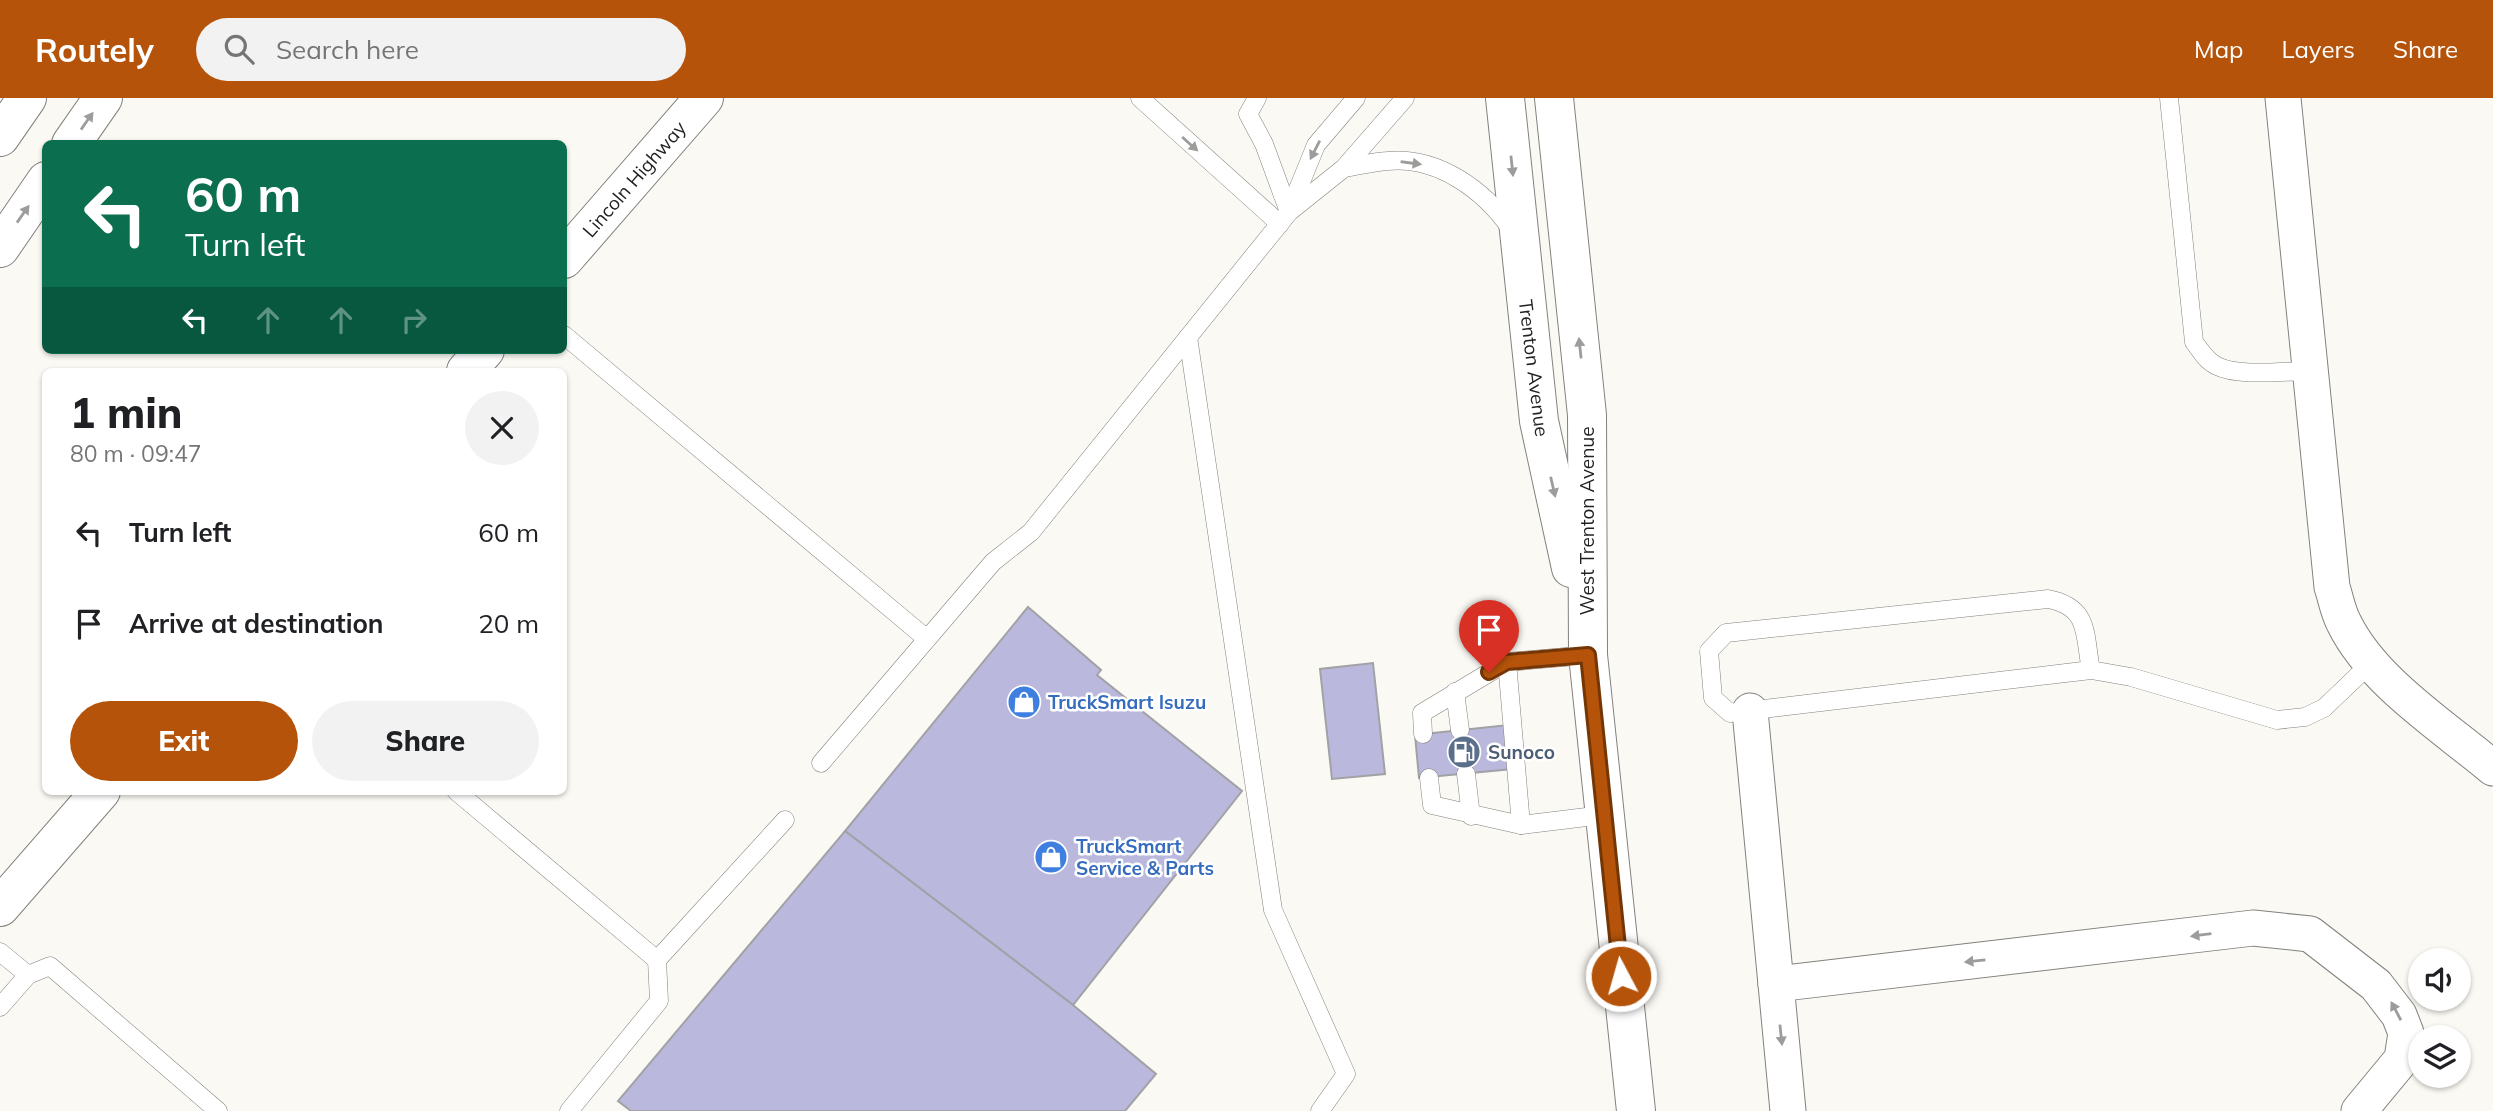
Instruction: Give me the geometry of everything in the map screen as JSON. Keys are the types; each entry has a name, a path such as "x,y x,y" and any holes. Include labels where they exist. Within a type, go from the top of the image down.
{"main road":[{"path":"0,137 27,98"},
{"path":"75,140 103,98"},
{"name":"Lincoln Highway","path":"567,257 704,98"},
{"name":"Trenton Avenue","path":"1505,98 1539,421 1587,645"},
{"name":"West Trenton Avenue","path":"1554,98 1587,415 1587,645 1636,1111"},
{"path":"0,247 42,187"},
{"path":"469,368 481,354"},
{"path":"0,907 98,795"}],"street":[{"path":"2283,98 2332,587 2344,623 2371,663 2406,696 2493,768"},
{"path":"1750,711 1788,1111"},
{"path":"1776,984 2253,928 2310,933 2376,985 2390,1000 2406,1032 2402,1059 2359,1111"}],"lane":[{"path":"1140,98 1284,218"},
{"path":"1257,98 1248,114 1264,144 1284,218"},
{"path":"821,763 993,562 1031,532 1284,218 1344,169 1405,98"},
{"path":"2169,98 2194,342 2205,358 2217,367 2241,372 2310,371"},
{"path":"1284,218 1316,145 1352,102"},
{"path":"1344,169 1389,160 1414,162 1441,170 1468,184 1489,201 1519,241"},
{"path":"1188,337 1273,909 1346,1074 1320,1111"},
{"path":"567,338 927,639"},
{"path":"2091,670 2080,614 2068,603 2048,599 1726,632 1709,651 1713,698 1730,713 2091,670 2131,677 2277,720 2305,717 2324,708 2371,663"},
{"path":"1423,734 1422,713 1507,662 1587,645"},
{"path":"1507,662 1521,825"},
{"path":"1455,692 1460,730"},
{"path":"1466,774 1471,816"},
{"path":"1429,778 1432,806 1471,816 1521,825 1603,815"},
{"path":"461,795 657,960"},
{"path":"569,1111 659,1001 657,960 785,820"},
{"path":"0,952 28,975"},
{"path":"0,1007 28,975 50,966 218,1111"}],"building":[{"path":"1028,607 1101,670 1097,675 1242,791 1073,1005 845,831"},
{"path":"1373,663 1385,774 1332,779 1320,669"},
{"name":"Sunoco","path":"1508,725 1512,769 1419,778 1415,735"},
{"path":"845,831 1073,1005 1156,1074 1125,1111 631,1111 618,1101"}],"place":[{"name":"TruckSmart Isuzu","path":"1024,702"},
{"name":"Sunoco","path":"1464,752"},
{"name":"TruckSmart Service & Parts","path":"1051,857"}],"route":[{"path":"1489,672 1507,662 1588,655 1621,976"}]}
